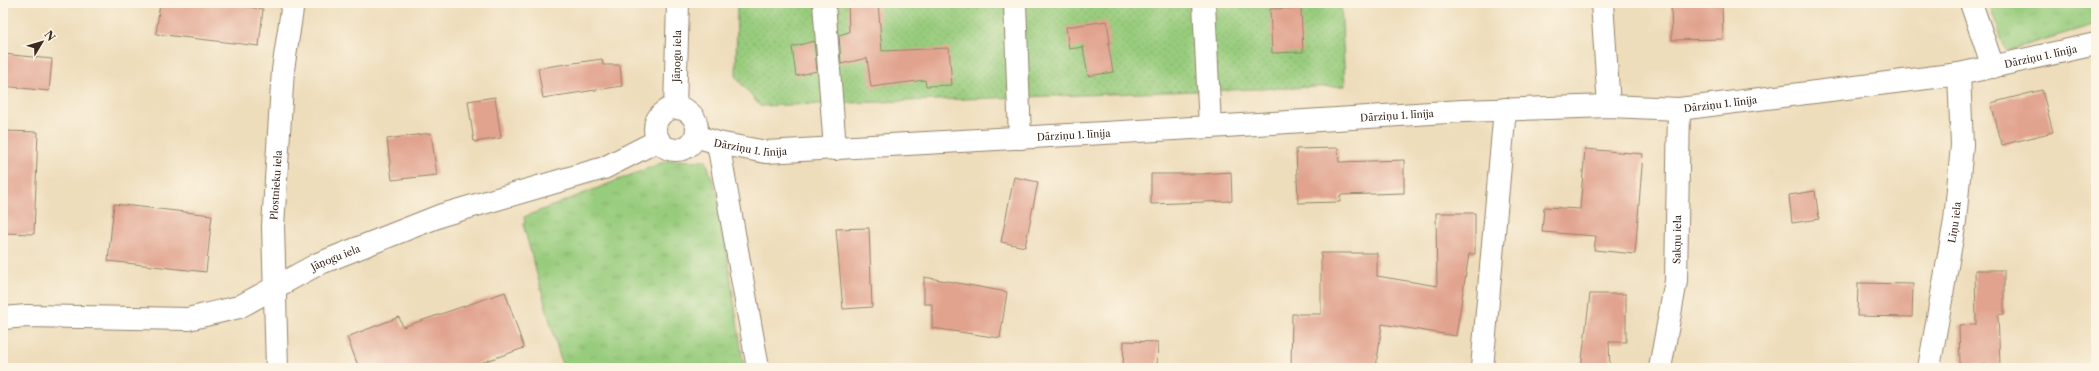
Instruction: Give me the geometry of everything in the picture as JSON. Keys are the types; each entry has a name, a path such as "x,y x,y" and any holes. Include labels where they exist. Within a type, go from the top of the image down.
{"street":[{"name":"Plostnieku iela","path":"277,368 273,226 283,70 293,3"},
{"name":"Jāņogu iela","path":"675,108 678,3"},
{"path":"824,3 835,149"},
{"path":"1015,3 1020,138"},
{"path":"1204,3 1210,128"},
{"path":"1602,3 1609,106"},
{"path":"1971,3 1993,68"},
{"name":"Dārziņu 1. līnija","path":"696,136 718,143 766,152 1210,128 1505,109 1609,106 1679,109 1959,74 1993,68 2096,44"},
{"name":"Līņu iela","path":"1929,368 1955,221 1962,145 1959,74"},
{"path":"675,108 688,112 693,116 696,122 696,136 693,142 682,149 668,148 659,140 656,126 658,120 668,110 675,108"},
{"path":"1482,368 1505,109"},
{"name":"Sakņu iela","path":"1660,368 1676,281 1679,109"},
{"name":"Jāņogu iela","path":"3,318 27,316 188,319 239,307 318,264 442,215 604,168 659,140"},
{"path":"718,143 758,368"}],"green space":[{"path":"737,3 1341,3 1345,86 760,106 736,77"},
{"path":"1989,3 2096,3 2096,24 2006,51"},
{"path":"669,160 706,161 719,200 744,368 563,368 523,224 525,223 524,217"}],"building":[{"path":"160,3 215,3 263,9 259,46 156,34"},
{"path":"848,3 878,3 882,51 949,48 952,85 926,86 925,80 871,87 867,58 841,64 839,35 849,32"},
{"path":"1671,3 1722,3 1723,39 1672,40"},
{"path":"1301,8 1303,52 1272,53 1270,9"},
{"path":"1107,21 1110,43 1108,43 1113,72 1088,76 1083,47 1069,49 1066,27"},
{"path":"814,41 817,71 796,76 792,47"},
{"path":"3,54 52,59 49,91 3,86"},
{"path":"602,59 603,65 620,65 622,86 543,98 538,68"},
{"path":"2042,90 2053,132 2002,145 1991,103"},
{"path":"495,97 501,138 474,142 468,101"},
{"path":"3,131 38,132 34,234 3,233"},
{"path":"431,133 437,175 392,180 387,139"},
{"path":"1338,148 1339,162 1404,160 1404,193 1340,195 1340,202 1298,203 1296,149"},
{"path":"1585,149 1643,154 1635,254 1594,250 1596,236 1542,232 1544,207 1580,209"},
{"path":"1231,172 1232,201 1151,204 1151,174 1202,174"},
{"path":"1014,177 1038,182 1025,247 1001,242"},
{"path":"1815,191 1819,219 1792,223 1789,195"},
{"path":"114,204 212,215 206,272 108,261"},
{"path":"1436,213 1475,213 1475,254 1469,254 1456,336 1382,324 1376,368 1291,368 1292,314 1321,314 1321,253 1377,253 1377,276 1437,286"},
{"path":"869,228 872,307 843,309 836,229"},
{"path":"1975,270 2004,270 2004,314 1998,315 2000,364 1960,365 1959,325 1976,324"},
{"path":"924,277 1007,292 1000,338 932,328 932,304 924,304"},
{"path":"1858,283 1913,284 1912,317 1857,316"},
{"path":"505,292 524,348 466,368 359,368 347,337 399,317 403,327"},
{"path":"1590,294 1626,294 1626,342 1609,342 1610,368 1581,368"},
{"path":"1124,341 1158,342 1157,368 1123,368"}]}
